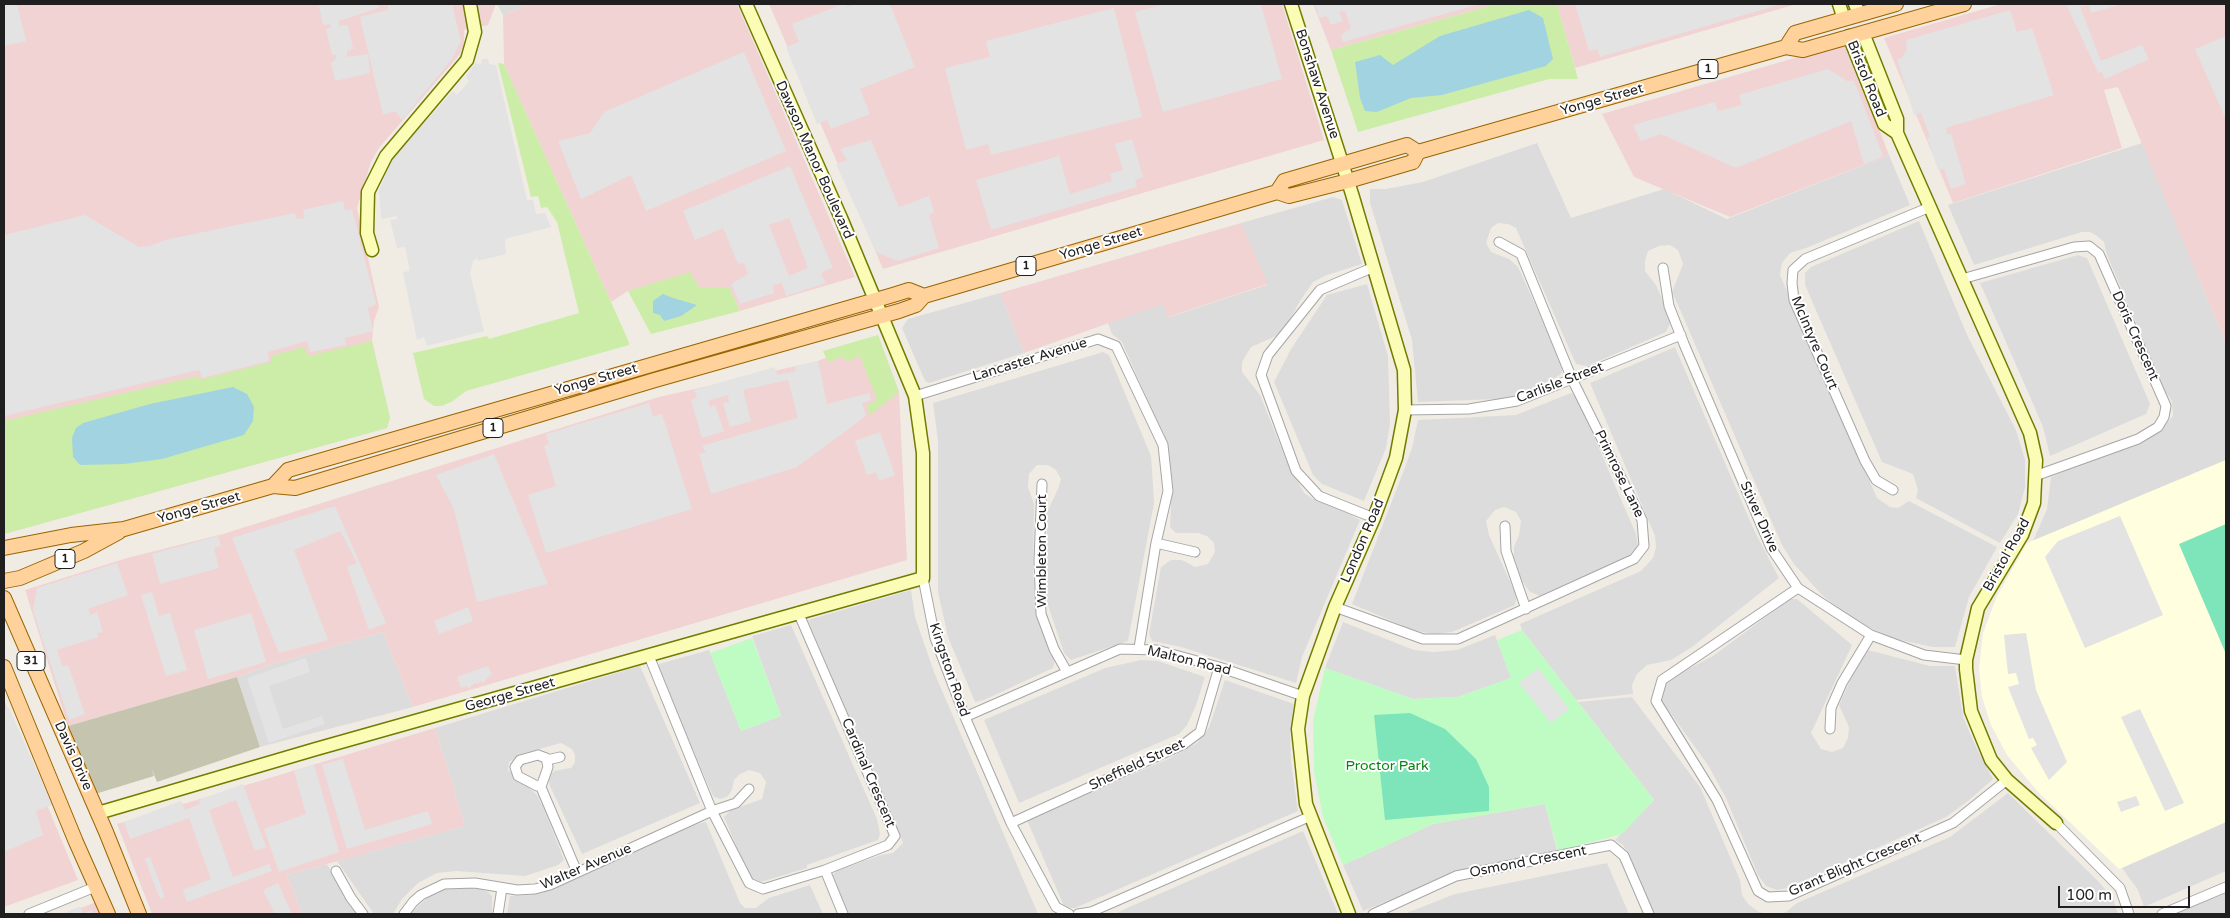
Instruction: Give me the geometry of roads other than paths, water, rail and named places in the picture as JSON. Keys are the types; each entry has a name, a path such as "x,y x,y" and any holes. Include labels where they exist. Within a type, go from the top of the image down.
{"main road":[{"name":"Yonge Street","path":"1786,47 1795,33 1844,19 1857,9 1896,4"},
{"name":"Yonge Street","path":"4,548 71,535 124,530 273,486 294,488 654,380 882,316 916,305 924,296 1277,192 1289,196 1348,181 1413,162 1418,152 1786,47 1803,50 1964,4"},
{"name":"Yonge Street","path":"1277,192 1284,181 1407,145 1418,152"},
{"name":"Yonge Street","path":"273,486 288,470 909,290 924,296"},
{"name":"Yonge Street","path":"4,581 20,578 84,551 124,530"},
{"name":"Davis Drive","path":"4,598 98,813 139,914"},
{"name":"Davis Drive","path":"4,667 95,887 108,914"}],"street":[{"path":"372,250 368,233 368,192 386,156 467,60 475,32 470,4"},
{"name":"Dawson Manor Boulevard","path":"746,4 882,316"},
{"name":"Bonshaw Avenue","path":"1291,4 1342,164"},
{"path":"1839,4 1844,19"},
{"name":"Bristol Road","path":"1857,9 1863,32 1897,119 1897,133 2030,434 2036,460 2034,503 2022,535 1978,608 1966,660 1971,711 1991,760 2007,780 2056,823 2120,888 2130,914"},
{"name":"Bristol Road","path":"1844,19 1884,124 1897,133"},
{"name":"London Road","path":"1342,164 1404,370 1405,410 1396,458 1374,518 1335,607 1303,696 1298,730 1306,804 1349,914"},
{"name":"McIntyre Court","path":"1893,490 1876,480 1865,461 1794,300 1793,270 1805,259 1930,207"},
{"name":"Primrose Lane","path":"1335,607 1423,638 1458,640 1634,559 1644,546 1642,520 1572,379 1521,254 1499,242"},
{"name":"Doris Crescent","path":"1962,279 2074,248 2089,246 2099,254 2166,406 2164,416 2158,427 2138,439 2035,476"},
{"path":"1374,266 1320,290 1268,356 1261,375 1296,471 1319,496 1374,518"},
{"name":"Stiver Drive","path":"1663,268 1670,306 1680,335 1771,548 1798,588 1871,635 1924,655 1966,660"},
{"name":"Kingston Road","path":"882,316 915,396 923,453 923,578 935,638 965,717 1011,823 1056,907 1070,914"},
{"name":"Carlisle Street","path":"1405,410 1469,409 1517,401 1680,335"},
{"name":"Lancaster Avenue","path":"915,396 1098,339 1116,346 1163,445 1168,490 1156,544 1139,648"},
{"name":"Wimbleton Court","path":"1042,484 1039,561 1041,614 1054,649 1067,672"},
{"path":"1505,526 1506,551 1526,608"},
{"path":"1156,544 1195,552"},
{"name":"George Street","path":"98,813 798,612 923,578"},
{"name":"Grant Blight Crescent","path":"1798,588 1662,680 1656,701 1717,800 1758,890 1768,897 1789,896 1953,823 2007,780"},
{"name":"Cardinal Crescent","path":"649,656 712,811 749,883 763,889 825,870 888,844 895,836 798,612"},
{"path":"1830,729 1831,708 1842,683 1871,635"},
{"name":"Malton Road","path":"965,717 1120,649 1139,648 1157,650 1219,667 1303,696"},
{"name":"Sheffield Street","path":"1011,823 1184,744 1200,732 1219,667"},
{"path":"540,786 518,776 515,770 516,764 520,760 538,755 544,756 548,760"},
{"path":"548,760 560,757"},
{"path":"548,760 546,773 540,786 577,872"},
{"name":"Walter Avenue","path":"404,914 421,895 444,884 475,882 518,890 535,889 550,885 712,811 736,803 749,789"},
{"path":"1078,914 1091,912 1311,816"},
{"name":"Osmond Crescent","path":"1373,914 1456,876 1611,845 1624,856 1649,914"},
{"path":"336,870 351,898 363,914"},
{"path":"825,870 843,914"},
{"path":"29,914 95,887"},
{"path":"2162,914 2226,887"},
{"path":"498,914 502,888"}],"water":[{"path":"1529,10 1543,18 1553,59 1546,66 1442,95 1411,98 1377,112 1365,111 1360,98 1355,62 1380,55 1393,65 1440,36"},
{"path":"663,294 697,305 681,316 664,321 660,315 653,313 653,301"},
{"path":"233,387 247,394 254,407 253,421 244,435 162,459 124,464 80,465 73,457 72,438 76,428 83,423 150,404"}],"park label":[{"name":"Proctor Park","path":"1387,766"}]}
